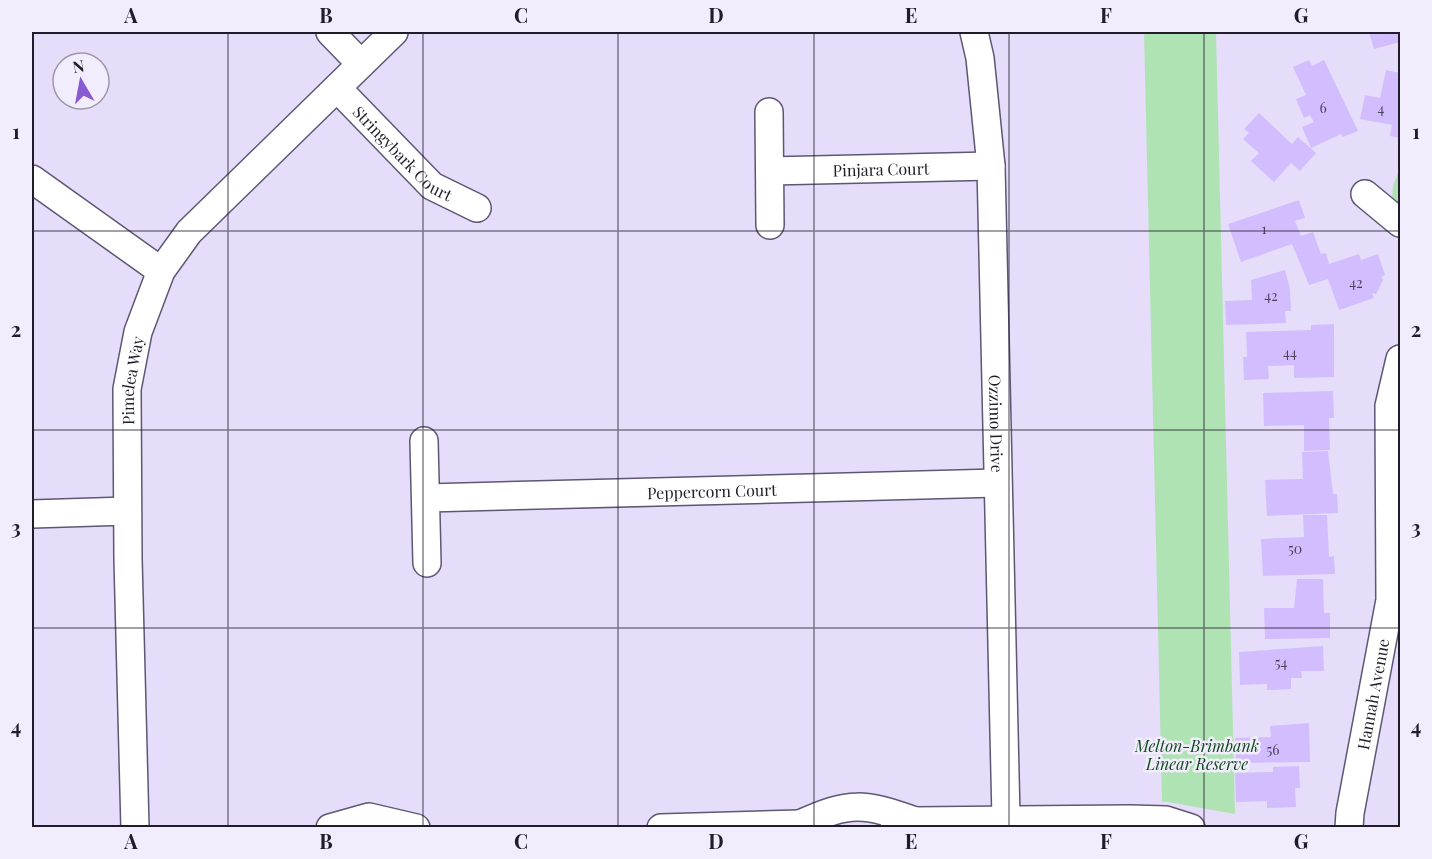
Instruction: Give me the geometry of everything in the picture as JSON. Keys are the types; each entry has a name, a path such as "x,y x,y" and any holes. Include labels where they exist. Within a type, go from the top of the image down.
{"street":[{"path":"330,32 360,63"},
{"name":"Pimelea Way","path":"135,828 127,389 138,332 161,271 189,232 214,205 394,32"},
{"name":"Ozzimo Drive","path":"974,32 980,58 991,166 1006,818"},
{"name":"Stringybark Court","path":"337,88 432,186 477,208"},
{"path":"769,112 770,225"},
{"name":"Pinjara Court","path":"770,171 991,166"},
{"path":"32,179 161,271"},
{"path":"1365,194 1401,223"},
{"name":"Hannah Avenue","path":"1347,823 1390,600 1389,406 1401,360"},
{"path":"424,441 427,563"},
{"name":"Peppercorn Court","path":"427,498 997,483"},
{"path":"32,514 128,512"},
{"path":"661,828 806,826 832,809 855,806 882,809 905,824 1006,818 1072,818 1166,820 1191,828"},
{"path":"330,828 369,817 416,828"},
{"path":"1072,818 1107,828"}],"green space":[{"name":"Melton-Brimbank Linear Reserve","path":"1144,32 1216,32 1235,814 1162,801"},
{"path":"1400,168 1400,207 1392,200 1393,186"}],"building":[{"path":"1369,32 1400,32 1400,42 1374,49"},
{"path":"1309,60 1312,66 1324,60 1358,131 1343,137 1341,134 1311,148 1302,127 1314,122 1310,115 1304,118 1296,99 1306,95 1293,67"},
{"path":"1386,70 1400,73 1400,138 1390,136 1392,125 1360,119 1365,95 1380,98"},
{"path":"1259,113 1292,144 1298,137 1316,153 1300,171 1291,163 1274,182 1251,161 1259,153 1243,139 1249,133 1244,129"},
{"path":"1299,200 1305,218 1295,221 1301,236 1313,232 1321,254 1326,253 1329,264 1359,254 1361,260 1378,254 1385,275 1381,277 1383,280 1376,294 1372,293 1374,298 1339,310 1328,279 1309,285 1292,244 1241,262 1228,224"},
{"path":"1285,270 1290,289 1291,311 1285,311 1286,323 1226,325 1225,301 1252,300 1251,280"},
{"path":"1334,324 1334,377 1294,378 1294,365 1268,366 1269,379 1244,380 1243,357 1247,357 1246,332 1311,330 1311,325"},
{"path":"1333,391 1334,418 1329,418 1330,450 1304,451 1304,425 1264,426 1263,393"},
{"path":"1328,451 1333,494 1337,494 1338,513 1267,516 1265,480 1303,479 1302,452"},
{"path":"1303,515 1327,515 1329,557 1334,556 1335,574 1263,576 1261,539 1304,537"},
{"path":"1297,579 1323,579 1324,613 1330,613 1330,638 1265,639 1264,608 1294,608"},
{"path":"1323,646 1324,671 1301,671 1302,678 1291,678 1291,689 1267,690 1267,684 1240,685 1239,652"},
{"path":"1309,723 1310,762 1236,763 1235,738 1271,737 1270,726"},
{"path":"1299,766 1300,788 1295,788 1296,807 1267,808 1267,801 1236,802 1235,773 1273,772 1273,767"}]}
